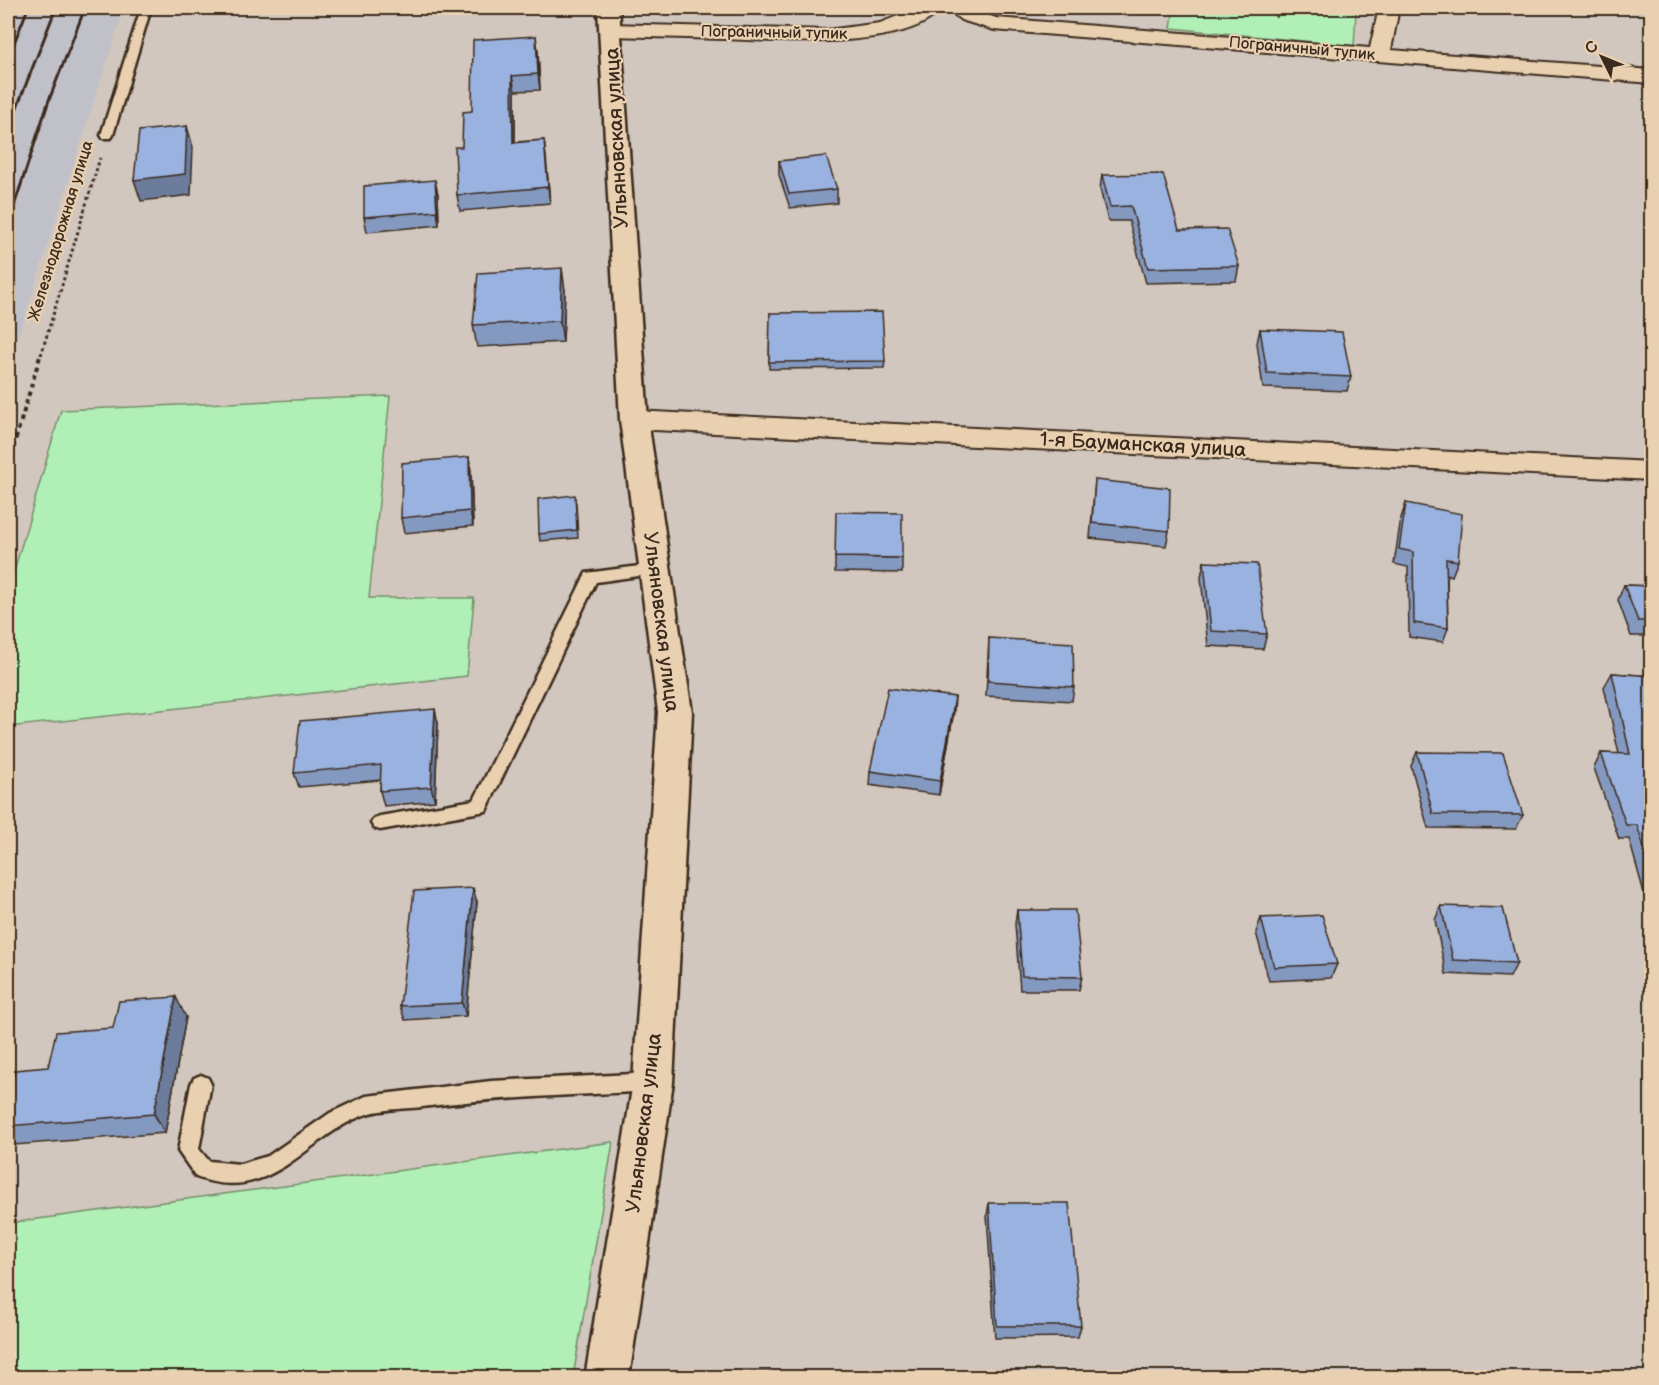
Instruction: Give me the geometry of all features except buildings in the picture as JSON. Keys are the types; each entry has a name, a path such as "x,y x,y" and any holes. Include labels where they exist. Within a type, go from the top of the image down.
{"street":[{"name":"Пограничный тупик","path":"610,19 827,36 895,27 931,8"},
{"name":"Пограничный тупик","path":"956,8 968,16 994,24 1271,45 1649,83"},
{"path":"1379,56 1389,8"},
{"name":"Ульяновская улица","path":"607,1377 654,1082 675,712 634,420 610,19"},
{"name":"1-я Бауманская улица","path":"634,420 1652,471"}],"lane":[{"name":"Железнодорожная улица","path":"108,135 146,8"},
{"path":"380,823 480,806 591,577 655,569"},
{"path":"201,1084 188,1151 203,1170 240,1174 274,1164 337,1119 366,1105 491,1090 654,1082"}],"path":[{"name":"Железнодорожная улица","path":"8,465 108,135"}],"shaded area":[{"path":"8,8 124,8 8,369"}],"green space":[{"path":"1174,8 1306,8 1356,12 1354,46 1171,28"},
{"path":"390,396 369,598 474,598 467,676 8,727 8,592 61,410"},
{"path":"613,1142 573,1377 8,1377 8,1223"}],"railway":[{"path":"8,14 10,8"},
{"path":"8,58 28,8"},
{"path":"8,130 56,8"},
{"path":"8,224 49,100 85,8"}]}
